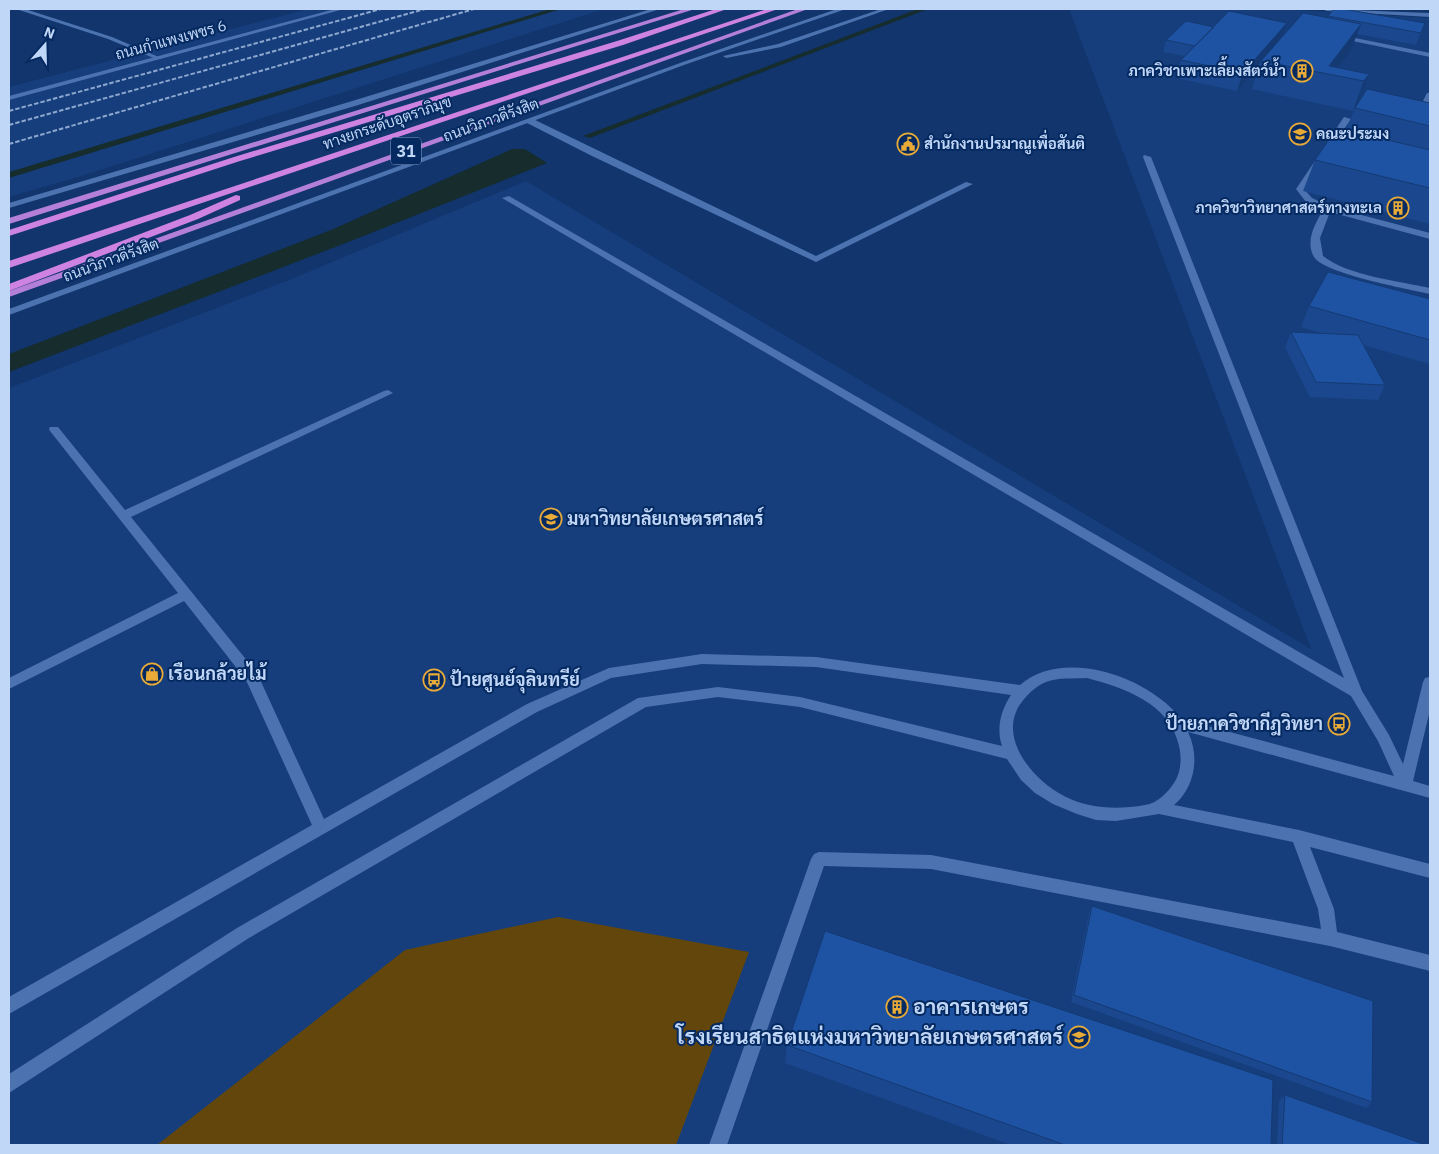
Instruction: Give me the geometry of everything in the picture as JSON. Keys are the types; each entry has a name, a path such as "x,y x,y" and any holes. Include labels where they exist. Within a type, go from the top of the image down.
{"highway":[{"path":"9,221 692,9"},
{"name":"ทางยกระดับอุตราภิมุข","path":"9,233 238,159 620,43 723,9"},
{"name":"ทางยกระดับอุตราภิมุข","path":"9,264 774,9"},
{"name":"ถนนวิภาวดีรังสิต","path":"9,294 804,9"},
{"path":"9,225 238,159"},
{"path":"9,288 194,217 306,166"}],"main road":[{"path":"19,9 110,38 158,58"},
{"name":"ถนนกำแพงเพชร 6","path":"9,98 341,9"},
{"path":"9,206 362,101 657,9"},
{"name":"ถนนวิภาวดีรังสิต","path":"9,312 682,64 843,9"},
{"path":"682,64 779,46 886,9"},
{"path":"1326,9 1430,14"},
{"path":"1335,36 1430,55"},
{"path":"1430,95 1419,117 1430,120"},
{"path":"1336,151 1327,149 1346,119"},
{"path":"530,121 816,259 969,184"},
{"path":"1147,157 1356,692 1384,739 1405,785"},
{"path":"1322,157 1300,189 1309,200 1328,209 1430,236"},
{"path":"506,198 1356,692"},
{"path":"1328,209 1316,232 1318,255 1324,263 1430,291"},
{"path":"123,516 388,393"},
{"path":"54,429 252,677 321,828"},
{"path":"9,684 186,594"},
{"path":"9,1006 532,708 609,673 702,660 816,662 1022,691"},
{"path":"1158,808 1179,791 1188,773 1188,748 1177,723 1158,701 1132,685 1087,673 1058,674 1043,678 1022,691 1011,706 1005,729 1011,754 1023,773 1047,795 1085,812 1119,817 1158,808 1298,837 1430,871"},
{"path":"1405,785 1430,682"},
{"path":"9,1084 243,933 642,702 718,692 800,702 1011,754"},
{"path":"1177,723 1430,792"},
{"path":"1298,837 1326,909 1330,938"},
{"path":"718,1145 819,859 931,862 1330,938 1430,962"}],"shaded area":[{"path":"308,9 604,9 78,177 9,197 9,87"},
{"name":"มหาวิทยาลัยเกษตรศาสตร์","path":"1069,9 1276,9 1430,18 1430,1145 9,1145 9,388 289,280 526,181 1311,649"},
{"path":"512,149 525,149 547,163 351,241 9,372 9,354 331,230"},
{"path":"558,917 749,952 676,1145 157,1145 405,950"}],"building":[{"path":"1334,9 1425,23 1421,33 1328,16"},
{"path":"1229,11 1287,23 1243,73 1181,60"},
{"path":"1303,13 1361,24 1329,66 1369,74 1364,81 1261,61"},
{"path":"1186,21 1214,27 1195,46 1166,40"},
{"path":"1367,89 1430,103 1430,126 1355,108"},
{"path":"1337,128 1430,150 1430,188 1315,160"},
{"path":"1328,272 1430,299 1430,340 1309,306"},
{"path":"1291,332 1358,335 1385,385 1316,382"},
{"path":"1092,906 1373,1001 1372,1102 1074,995"},
{"name":"อาคารเกษตร","path":"825,931 1273,1080 1271,1145 1065,1145 787,1045"},
{"path":"1285,1095 1426,1145 1282,1145"}],"waterway":[{"path":"9,175 557,9"},
{"path":"587,136 924,9"}],"railway":[{"path":"9,111 381,9"},
{"path":"9,125 425,9"},
{"path":"9,144 474,9"}],"place":[{"name":"ภาควิชาเพาะเลี้ยงสัตว์น้ำ","path":"1302,71"},
{"name":"คณะประมง","path":"1300,134"},
{"name":"สำนักงานปรมาณูเพื่อสันติ","path":"908,144"},
{"name":"ภาควิชาวิทยาศาสตร์ทางทะเล","path":"1398,208"},
{"name":"มหาวิทยาลัยเกษตรศาสตร์","path":"551,519"},
{"name":"เรือนกล้วยไม้","path":"152,674"},
{"name":"ป้ายศูนย์จุลินทรีย์","path":"434,680"},
{"name":"ป้ายภาควิชากีฎวิทยา","path":"1339,724"},
{"name":"อาคารเกษตร","path":"897,1007"},
{"name":"โรงเรียนสาธิตแห่งมหาวิทยาลัยเกษตรศาสตร์","path":"1079,1037"}]}
